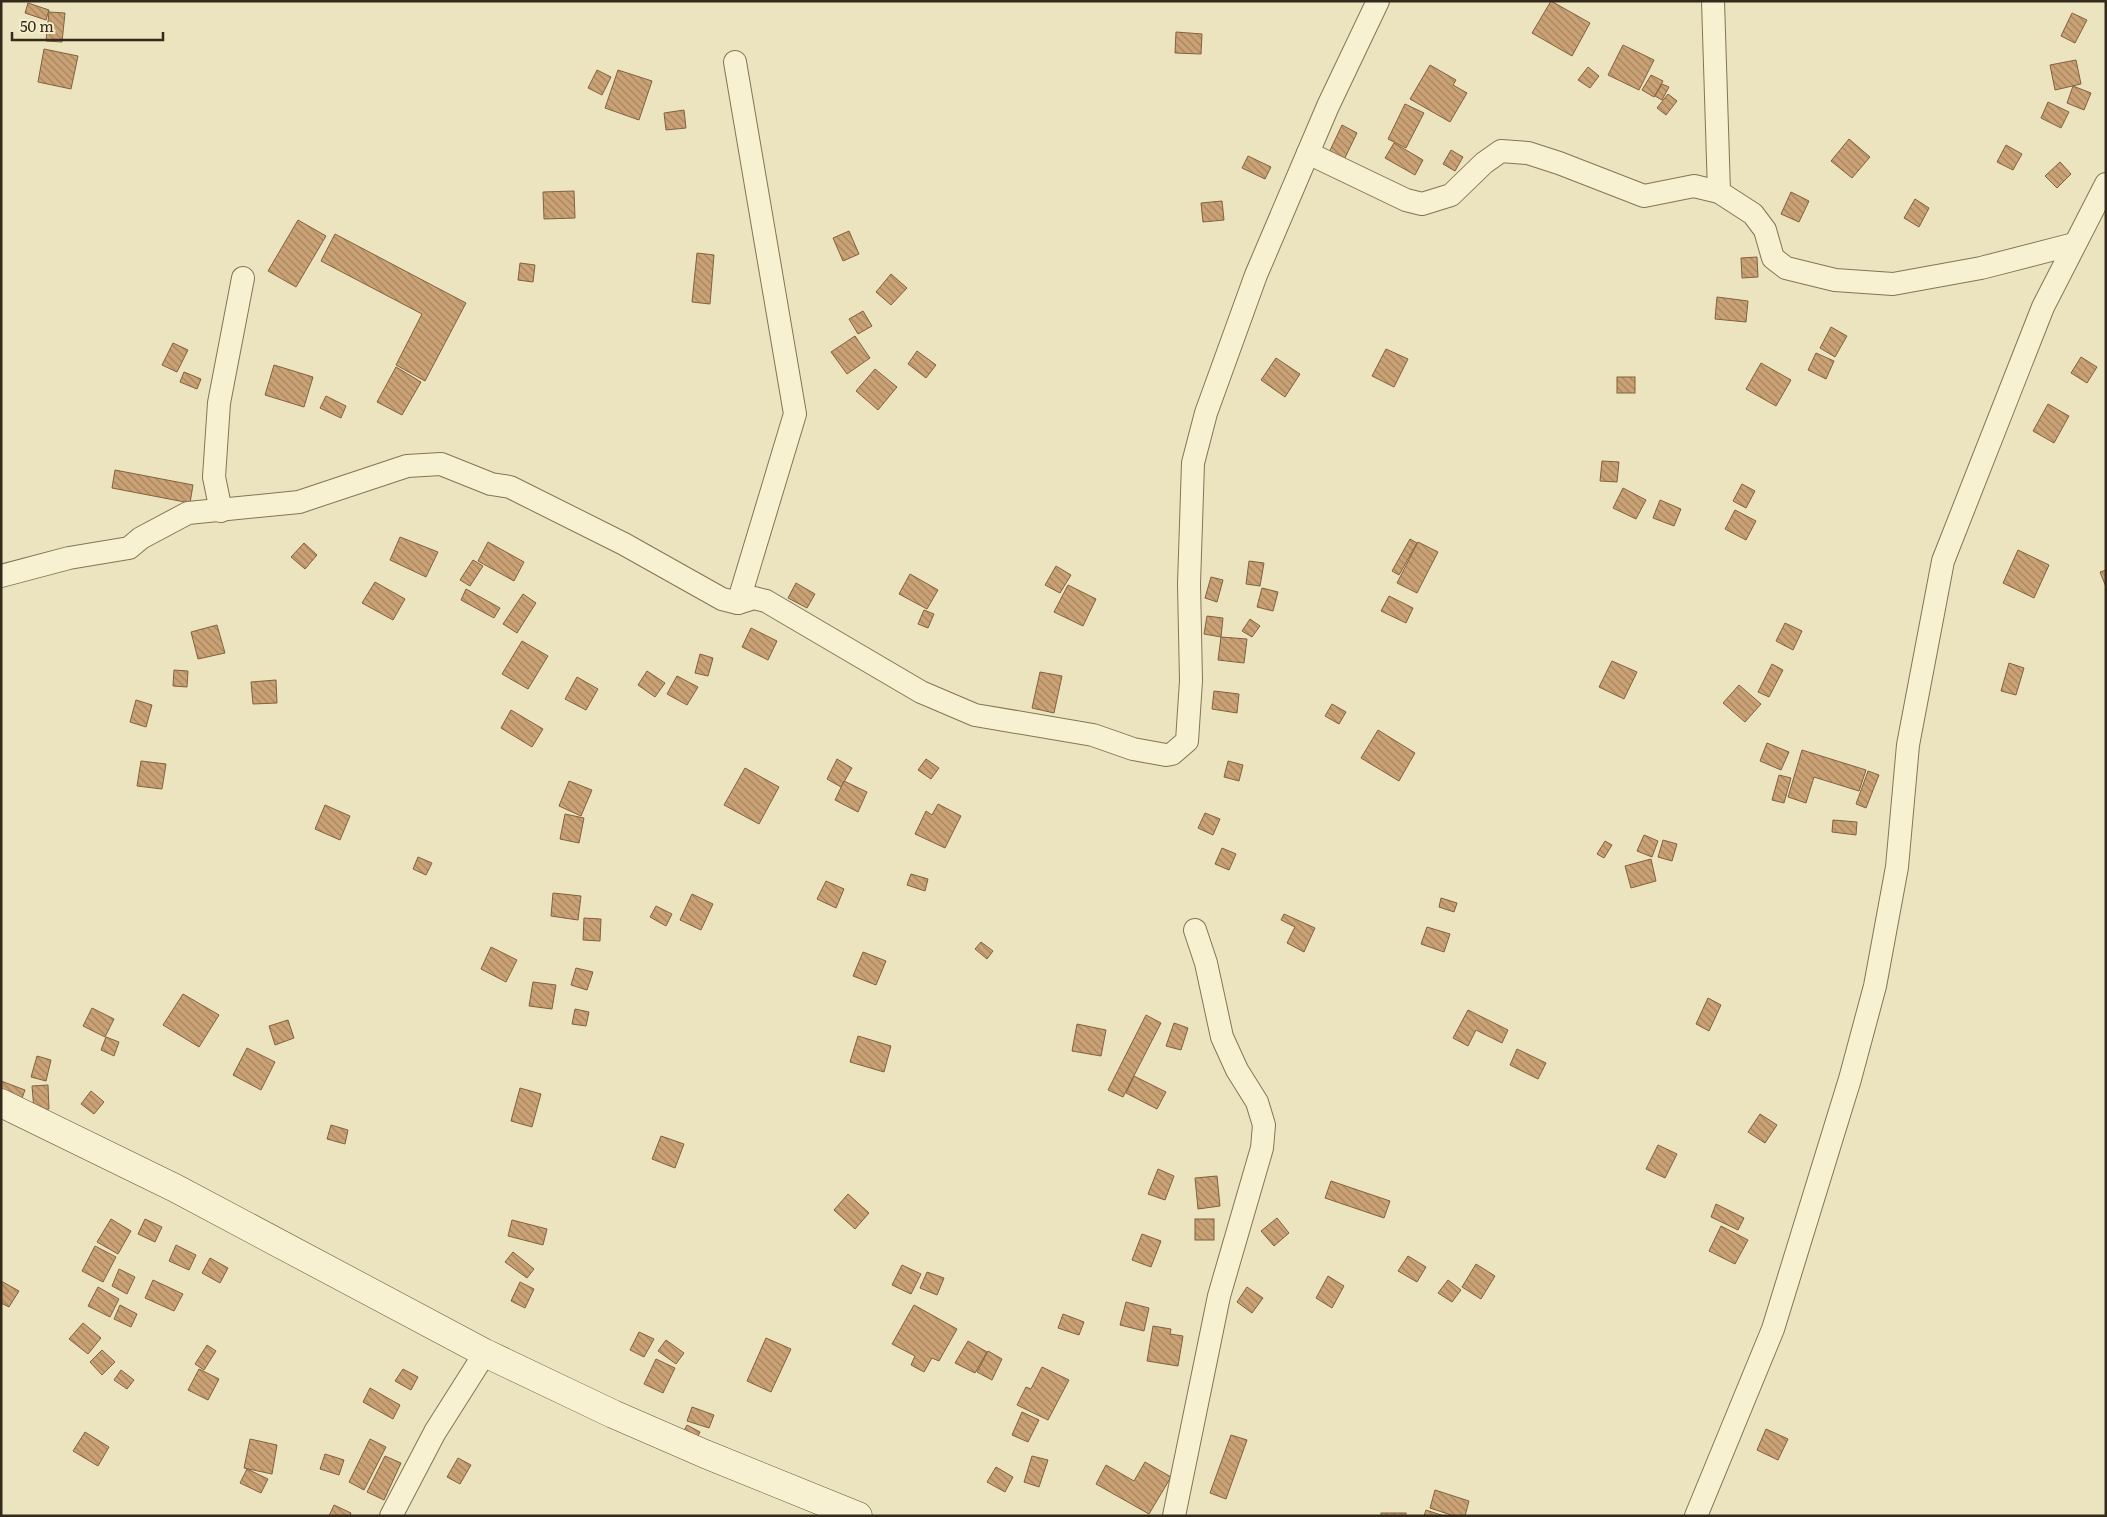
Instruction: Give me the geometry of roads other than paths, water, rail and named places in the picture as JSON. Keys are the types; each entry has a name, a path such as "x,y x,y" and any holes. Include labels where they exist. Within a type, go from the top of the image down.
{"main road":[{"path":"1,1103 175,1188 485,1353 688,1447 858,1516"}],"street":[{"path":"1,576 68,558 128,548 141,538 188,514 300,502 407,466 441,464 491,484 510,487 624,544 722,599 738,602 754,598 766,601 921,692 975,715 1093,735 1133,749 1166,755 1172,754 1187,741 1190,698 1188,584 1193,463 1206,413 1256,275 1308,154 1378,1"},
{"path":"1713,1 1719,192"},
{"path":"735,62 795,414 738,602"},
{"path":"1308,154 1406,200 1422,204 1450,195 1484,163 1501,152 1528,153 1558,162 1644,196 1694,186 1719,192 1754,214 1764,230 1773,258 1786,268 1835,280 1893,284 1981,268 2074,244"},
{"path":"1696,1516 1773,1329 1847,1088 1875,986 1897,867 1908,745 1943,561 2043,307 2106,184"},
{"path":"221,511 214,478 219,403 243,278"},
{"path":"1174,1516 1219,1296 1262,1148 1264,1125 1257,1102 1237,1070 1222,1037 1206,963 1195,930"},
{"path":"391,1516 435,1432 485,1353"}]}
